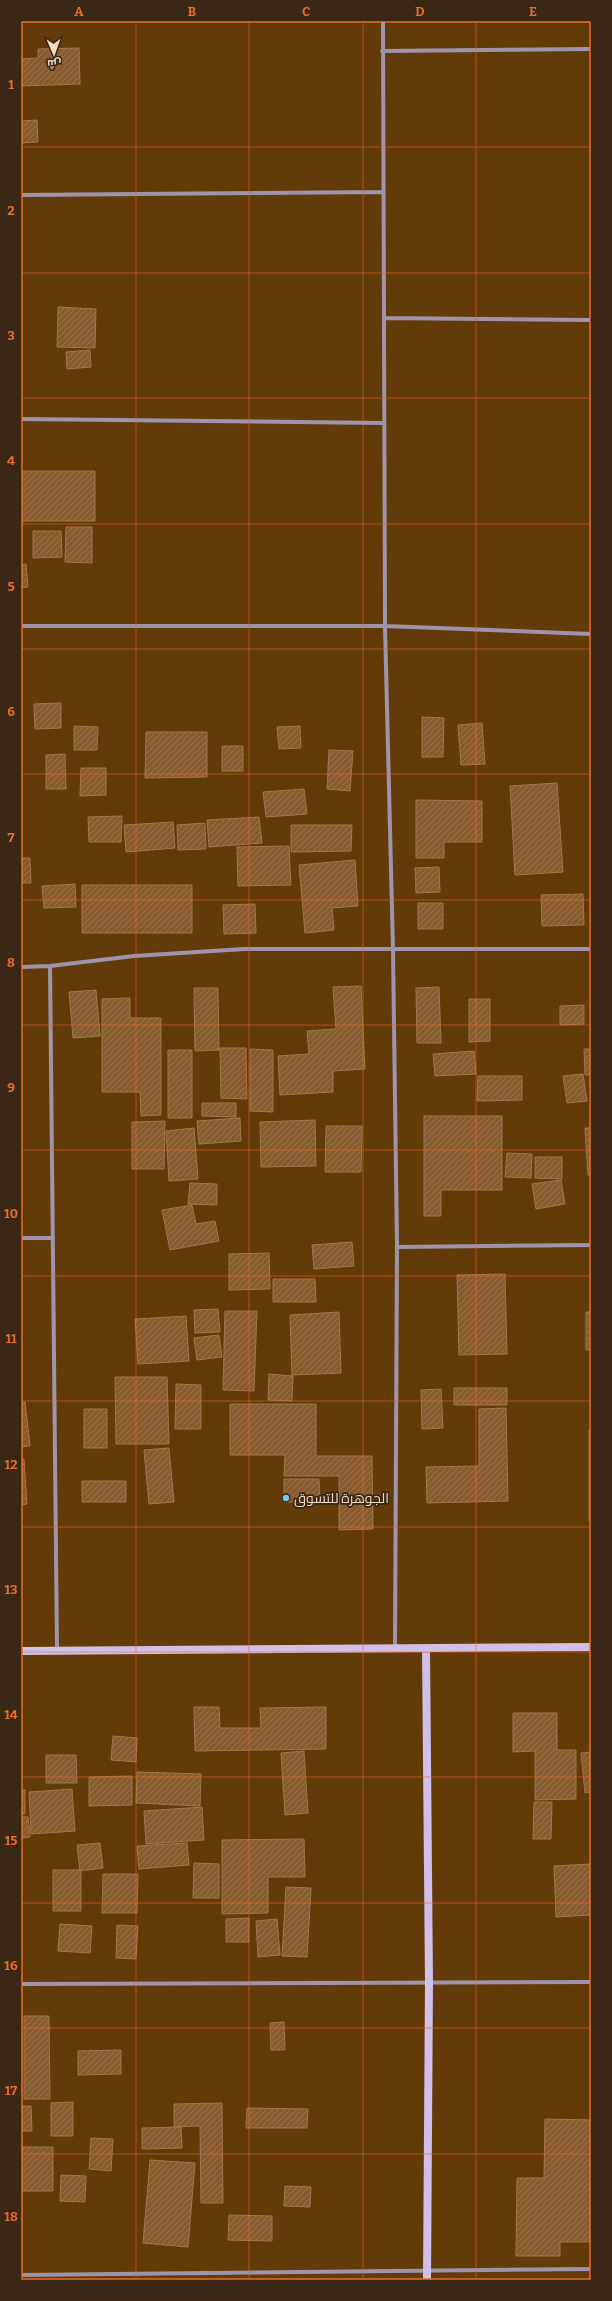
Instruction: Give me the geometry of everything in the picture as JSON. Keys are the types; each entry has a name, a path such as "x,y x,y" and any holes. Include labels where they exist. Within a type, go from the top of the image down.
{"street":[{"path":"383,21 385,626 393,950 397,1247 394,1649"},
{"path":"382,51 591,49"},
{"path":"21,195 383,192"},
{"path":"384,318 591,320"},
{"path":"21,419 384,423"},
{"path":"21,626 385,626 591,634"},
{"path":"21,966 50,966 134,956 244,949 591,949"},
{"path":"50,966 57,1650"},
{"path":"21,1238 53,1238"},
{"path":"397,1247 591,1245"},
{"path":"21,1651 591,1647"},
{"path":"426,1649 429,1982 427,2280"},
{"path":"21,1984 591,1982"},
{"path":"21,2275 591,2269"}],"building":[{"path":"79,48 80,84 21,86 21,59 38,58 38,49"},
{"path":"37,120 38,142 21,143 21,121"},
{"path":"58,307 96,309 95,348 57,347"},
{"path":"90,350 91,367 67,369 66,352"},
{"path":"21,471 95,471 95,521 21,521"},
{"path":"66,527 92,527 92,563 65,562"},
{"path":"33,531 61,531 62,557 33,558"},
{"path":"26,564 28,587 21,588 21,565"},
{"path":"61,703 61,728 35,729 34,704"},
{"path":"422,717 444,718 443,757 422,757"},
{"path":"482,723 485,764 461,765 458,725"},
{"path":"74,726 98,727 97,750 74,750"},
{"path":"300,726 301,748 279,749 277,727"},
{"path":"146,732 207,732 207,777 145,778"},
{"path":"222,746 243,746 243,771 222,771"},
{"path":"329,750 353,751 350,791 327,789"},
{"path":"65,754 66,789 46,789 46,755"},
{"path":"81,768 106,768 106,795 80,796"},
{"path":"557,783 563,872 515,875 510,786"},
{"path":"304,789 307,814 266,817 263,792"},
{"path":"416,800 482,801 482,842 444,842 444,858 416,858"},
{"path":"122,816 121,842 89,842 88,817"},
{"path":"259,817 262,843 209,847 207,820"},
{"path":"173,822 175,848 126,852 124,825"},
{"path":"205,823 206,849 178,850 177,825"},
{"path":"291,825 352,825 351,851 291,852"},
{"path":"289,846 291,885 238,886 237,847"},
{"path":"21,858 30,858 31,883 21,883"},
{"path":"355,860 358,906 332,908 334,930 305,933 299,865"},
{"path":"439,867 440,892 416,893 415,868"},
{"path":"75,884 76,907 44,908 42,886"},
{"path":"82,885 192,885 192,933 82,933"},
{"path":"583,894 584,925 542,926 541,895"},
{"path":"418,903 443,903 443,929 418,929"},
{"path":"255,904 256,933 224,934 223,905"},
{"path":"361,986 365,1069 333,1071 333,1092 280,1095 278,1056 309,1054 307,1031 336,1029 333,987"},
{"path":"439,987 441,1043 417,1043 416,988"},
{"path":"194,988 218,988 219,1050 195,1051"},
{"path":"96,990 100,1036 73,1038 69,992"},
{"path":"130,998 130,1018 161,1018 161,1115 141,1116 140,1092 102,1092 102,999"},
{"path":"469,999 490,999 490,1041 469,1042"},
{"path":"584,1005 584,1024 560,1025 560,1006"},
{"path":"220,1048 246,1048 247,1099 221,1098"},
{"path":"250,1049 273,1050 273,1112 250,1111"},
{"path":"584,1049 591,1049 591,1075 585,1075"},
{"path":"168,1050 192,1050 192,1118 168,1118"},
{"path":"474,1051 476,1074 435,1076 433,1054"},
{"path":"583,1074 587,1101 567,1103 563,1076"},
{"path":"478,1076 522,1076 522,1100 477,1101"},
{"path":"202,1103 236,1103 236,1117 202,1116"},
{"path":"424,1116 502,1116 502,1190 441,1190 441,1216 424,1216"},
{"path":"240,1118 241,1141 199,1144 197,1121"},
{"path":"315,1120 316,1166 261,1167 260,1122"},
{"path":"165,1121 164,1169 132,1169 132,1122"},
{"path":"326,1126 362,1126 361,1172 325,1172"},
{"path":"194,1128 198,1179 169,1181 166,1131"},
{"path":"585,1128 591,1128 591,1175 588,1175"},
{"path":"507,1153 532,1154 531,1178 505,1177"},
{"path":"535,1157 562,1157 562,1179 535,1178"},
{"path":"561,1180 565,1204 536,1209 532,1184"},
{"path":"190,1183 217,1184 217,1205 188,1204"},
{"path":"192,1205 196,1224 215,1221 219,1241 170,1250 162,1210"},
{"path":"352,1242 354,1266 314,1269 312,1245"},
{"path":"269,1253 270,1289 229,1290 229,1254"},
{"path":"505,1274 507,1354 459,1355 457,1275"},
{"path":"273,1279 315,1279 316,1302 273,1302"},
{"path":"218,1309 220,1332 195,1333 194,1310"},
{"path":"225,1311 257,1311 254,1391 223,1390"},
{"path":"339,1312 341,1373 292,1375 290,1315"},
{"path":"586,1312 591,1312 591,1350 586,1350"},
{"path":"186,1316 189,1361 138,1364 135,1319"},
{"path":"219,1335 222,1357 197,1360 194,1338"},
{"path":"269,1374 293,1376 292,1401 268,1400"},
{"path":"115,1377 167,1377 169,1444 116,1444"},
{"path":"176,1384 201,1385 201,1429 175,1429"},
{"path":"454,1388 507,1388 507,1405 454,1405"},
{"path":"441,1389 443,1428 422,1429 421,1390"},
{"path":"21,1402 25,1402 30,1446 21,1447"},
{"path":"230,1404 316,1404 316,1456 372,1456 373,1529 339,1530 339,1476 284,1476 285,1455 230,1455"},
{"path":"506,1408 508,1501 427,1503 426,1467 479,1466 479,1409"},
{"path":"84,1409 107,1409 107,1448 84,1448"},
{"path":"589,1430 591,1430 591,1521 589,1521"},
{"path":"169,1448 174,1502 149,1504 144,1450"},
{"path":"21,1459 24,1459 27,1504 21,1505"},
{"path":"284,1479 319,1479 320,1502 284,1502"},
{"path":"82,1481 126,1481 126,1502 82,1502"},
{"path":"194,1707 219,1707 220,1728 261,1728 260,1708 326,1707 326,1749 195,1751"},
{"path":"513,1713 557,1713 557,1750 576,1750 576,1799 535,1800 535,1751 513,1752"},
{"path":"113,1736 137,1738 136,1762 111,1760"},
{"path":"304,1751 308,1813 285,1815 281,1753"},
{"path":"591,1752 591,1792 585,1793 581,1753"},
{"path":"46,1755 76,1755 77,1783 46,1783"},
{"path":"137,1772 201,1774 200,1806 136,1803"},
{"path":"132,1776 132,1805 89,1806 89,1777"},
{"path":"72,1789 75,1831 31,1834 29,1792"},
{"path":"21,1790 25,1790 25,1814 21,1814"},
{"path":"534,1802 552,1802 551,1839 533,1839"},
{"path":"202,1807 204,1840 146,1844 144,1811"},
{"path":"21,1817 28,1817 30,1837 21,1838"},
{"path":"304,1839 305,1877 268,1877 268,1913 222,1914 222,1840"},
{"path":"100,1843 103,1868 80,1871 77,1845"},
{"path":"187,1843 189,1865 139,1869 137,1846"},
{"path":"194,1863 219,1864 219,1898 193,1898"},
{"path":"591,1864 591,1915 556,1917 554,1866"},
{"path":"53,1870 81,1870 81,1911 53,1911"},
{"path":"103,1874 138,1874 137,1913 102,1913"},
{"path":"286,1887 311,1888 307,1957 282,1956"},
{"path":"249,1918 249,1942 226,1942 226,1919"},
{"path":"277,1919 280,1955 258,1957 256,1921"},
{"path":"60,1924 92,1926 90,1953 58,1951"},
{"path":"117,1925 138,1926 136,1959 116,1958"},
{"path":"24,2016 49,2016 50,2099 24,2099"},
{"path":"284,2022 285,2050 271,2050 270,2023"},
{"path":"121,2050 121,2074 78,2075 78,2051"},
{"path":"73,2102 73,2136 51,2136 51,2103"},
{"path":"222,2103 223,2203 201,2203 200,2126 174,2127 174,2104"},
{"path":"21,2106 31,2106 32,2131 21,2131"},
{"path":"247,2108 308,2109 307,2128 246,2128"},
{"path":"545,2119 591,2120 591,2242 560,2242 560,2256 516,2256 517,2178 544,2178"},
{"path":"181,2127 182,2148 142,2149 142,2128"},
{"path":"91,2138 113,2139 111,2171 89,2169"},
{"path":"21,2147 53,2147 53,2191 21,2191"},
{"path":"150,2160 195,2163 188,2247 143,2243"},
{"path":"61,2175 86,2176 85,2202 60,2201"},
{"path":"285,2186 311,2187 310,2207 284,2206"},
{"path":"229,2215 272,2216 272,2241 228,2240"}],"place":[{"name":"الجوهرة للتسوق","path":"286,1498"}]}
